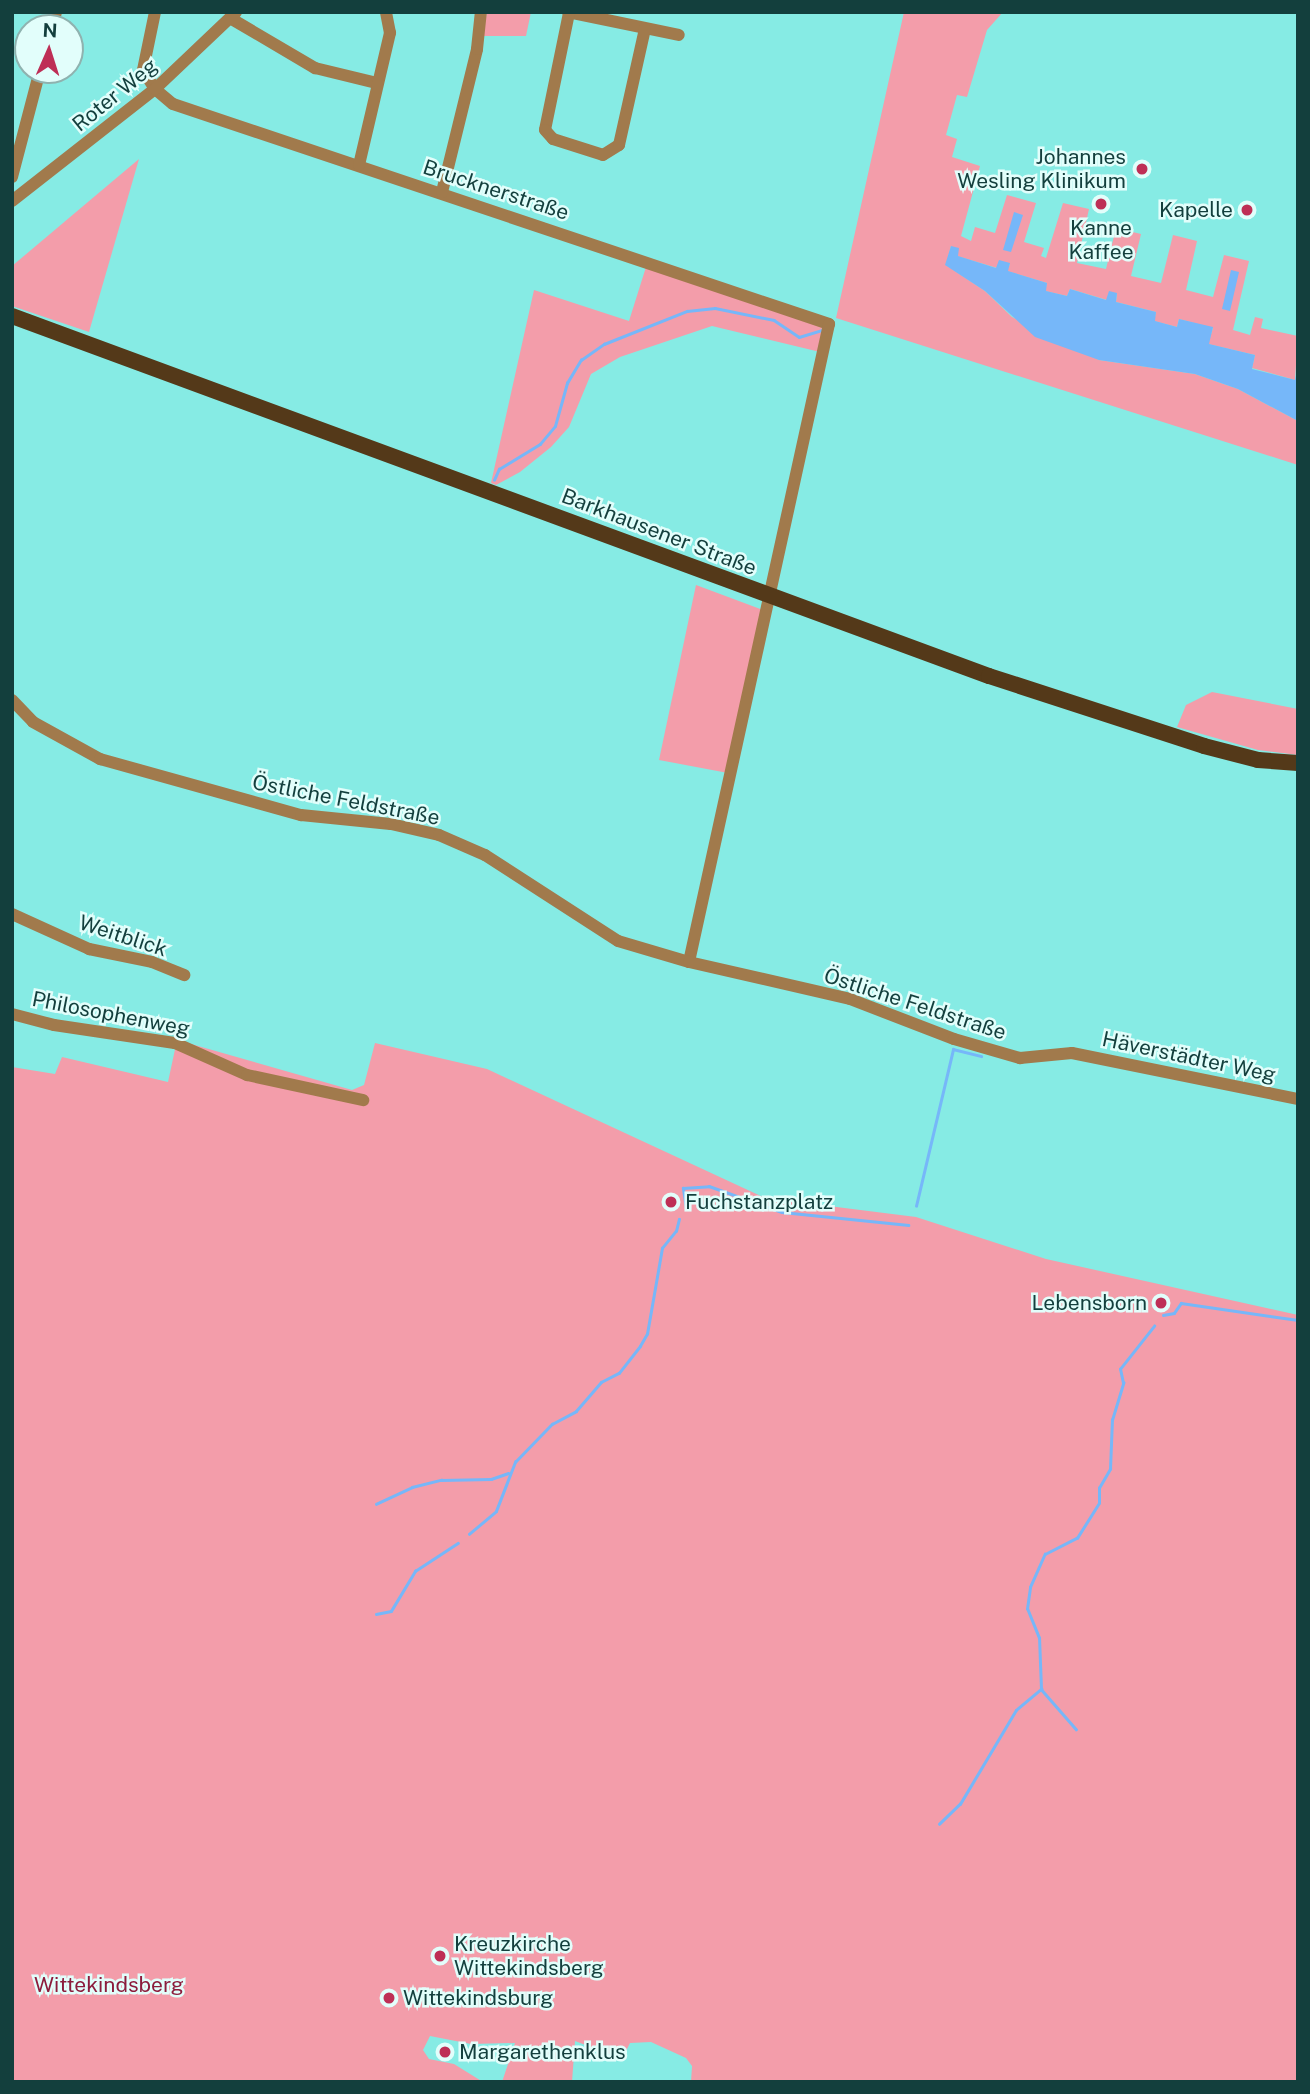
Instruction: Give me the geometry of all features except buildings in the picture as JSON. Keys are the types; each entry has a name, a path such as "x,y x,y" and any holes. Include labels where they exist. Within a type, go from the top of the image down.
{"main road":[{"name":"Barkhausener Straße","path":"12,316 772,597 1107,716 1258,760 1298,763"}],"street":[{"path":"155,12 143,69 155,89"},
{"path":"359,165 390,33 386,12"},
{"path":"442,192 477,49 481,12"},
{"path":"645,29 619,145 603,155 553,139 545,130 569,13 679,35"},
{"path":"233,15 315,68 377,83"},
{"name":"Roter Weg","path":"12,201 155,89 233,15"},
{"path":"12,177 18,129 35,84"},
{"name":"Brucknerstraße","path":"155,89 173,104 829,324 772,597"},
{"path":"689,962 772,597"},
{"name":"Östliche Feldstraße","path":"12,699 33,722 100,759 300,815 391,824 439,835 485,855 618,941 689,962 850,999 954,1039 1020,1058 1072,1053"},
{"name":"Weitblick","path":"12,914 89,949 152,962 185,975"},
{"name":"Philosophenweg","path":"12,1014 54,1025 175,1043 247,1075 363,1100"},
{"name":"Häverstädter Weg","path":"1072,1053 1298,1099"}],"green space":[{"path":"487,12 531,12 526,36 482,36"},
{"path":"904,12 1003,12 987,30 967,97 957,95 946,135 957,139 952,157 980,166 961,236 971,241 975,227 995,233 1007,195 1036,203 1024,242 1044,248 1041,256 1046,258 1063,203 1089,209 1077,263 1106,269 1116,228 1141,234 1131,276 1161,283 1173,235 1197,241 1186,290 1213,297 1224,255 1249,261 1233,330 1250,335 1255,317 1263,319 1261,328 1298,336 1295,380 1252,368 1255,355 1208,344 1213,328 1179,319 1177,327 1154,321 1156,312 1116,302 1117,293 1107,300 1070,289 1067,296 1045,291 1047,283 1007,271 1010,264 997,268 957,256 951,246 946,265 985,291 1012,317 1099,360 1195,374 1238,389 1298,421 1298,465 836,318"},
{"path":"139,159 89,332 12,306 12,266"},
{"path":"646,267 822,325 820,352 712,326 620,357 591,374 569,427 551,447 520,472 496,485 491,483 534,290 629,321"},
{"path":"696,585 763,610 728,773 659,760"},
{"path":"1212,692 1298,709 1298,755 1258,750 1177,727 1186,705"},
{"name":"Wittekindsberg","path":"177,1040 352,1090 364,1085 375,1043 487,1069 765,1198 916,1217 1046,1259 1298,1315 1298,2082 691,2082 692,2066 686,2058 651,2042 630,2043 622,2059 575,2041 572,2082 502,2082 515,2043 471,2044 430,2036 423,2050 429,2059 454,2064 483,2082 12,2082 12,1067 55,1074 62,1057 168,1082"}],"water":[{"path":"1014,212 1023,215 1011,252 1003,250"},
{"path":"951,246 959,248 958,256 996,268 999,260 1010,263 1008,271 1047,283 1046,291 1067,296 1070,289 1106,300 1109,291 1117,293 1116,302 1156,312 1155,321 1177,327 1179,319 1213,327 1209,344 1255,355 1252,369 1295,380 1298,366 1298,421 1238,389 1195,374 1099,360 1035,337 985,291 945,265"},
{"path":"1231,270 1239,272 1230,311 1222,309"}],"waterway":[{"path":"494,480 499,469 540,444 555,426 567,383 581,360 604,344 687,311 715,308 774,320 799,337 822,330"},
{"path":"916,1206 953,1049 981,1056"},
{"path":"686,1208 683,1188 709,1186 782,1212 908,1225"},
{"path":"469,1534 496,1511 515,1462 552,1424 576,1411 601,1382 619,1373 640,1346 647,1334 662,1248 676,1231 679,1219"},
{"path":"1163,1315 1174,1313 1181,1303 1298,1320"},
{"path":"939,1824 960,1804 1016,1710 1041,1689 1039,1638 1027,1609 1030,1587 1045,1554 1077,1538 1099,1503 1099,1488 1110,1469 1112,1420 1123,1383 1120,1369 1154,1326"},
{"path":"376,1504 412,1487 441,1480 491,1479 508,1473"},
{"path":"376,1614 391,1611 415,1571 458,1543"},
{"path":"1042,1690 1076,1729"}],"place":[{"name":"Johannes Wesling Klinikum","path":"1142,169"},
{"name":"Kanne Kaffee","path":"1101,204"},
{"name":"Kapelle","path":"1247,210"},
{"name":"Fuchstanzplatz","path":"671,1202"},
{"name":"Lebensborn","path":"1161,1303"},
{"name":"Kreuzkirche Wittekindsberg","path":"440,1956"},
{"name":"Wittekindsburg","path":"389,1998"},
{"name":"Margarethenklus","path":"445,2052"}]}
